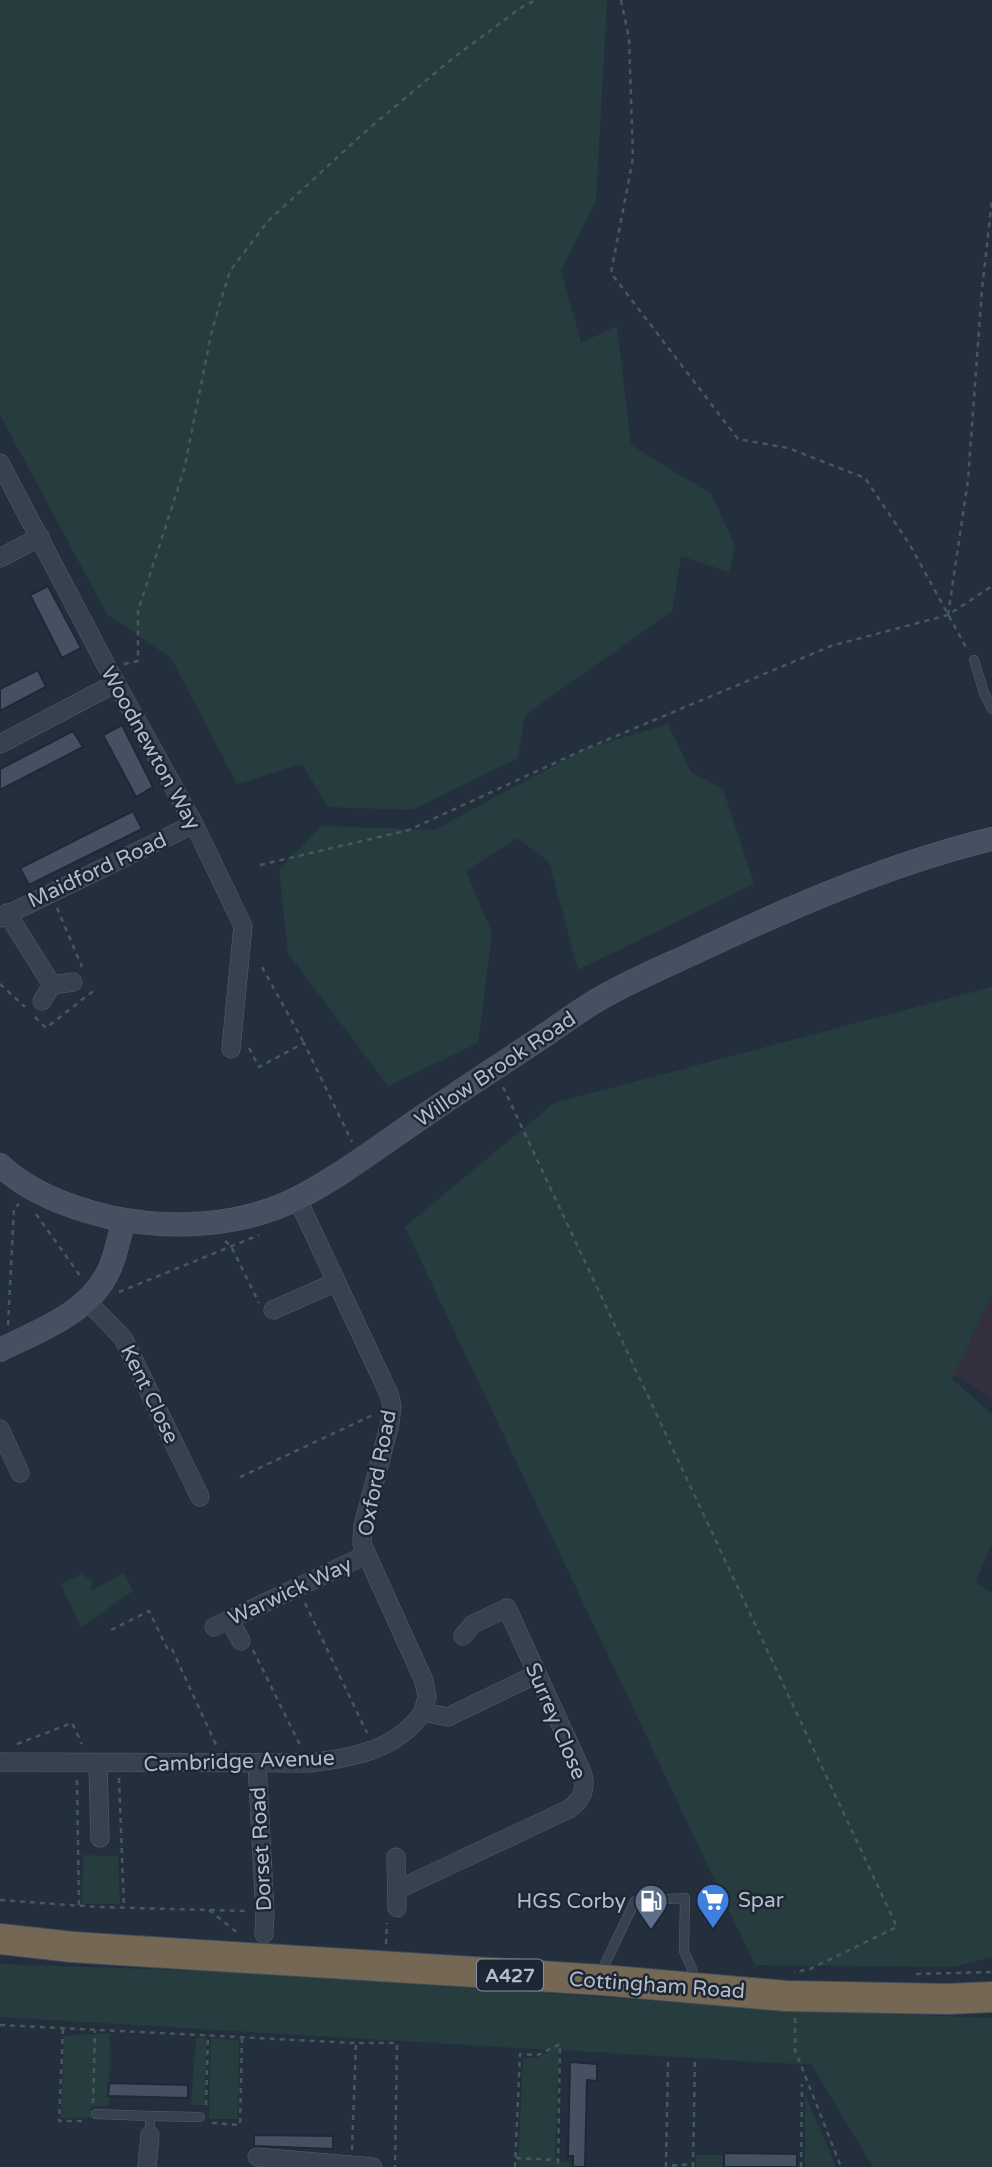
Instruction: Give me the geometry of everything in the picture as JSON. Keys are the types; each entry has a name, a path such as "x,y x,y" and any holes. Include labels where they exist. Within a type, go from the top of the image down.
{"highway":[{"name":"Cottingham Road","path":"0,1939 72,1947"},
{"name":"Cottingham Road","path":"0,1946 72,1947 602,1980 786,1996 992,1997"}],"street":[{"name":"Woodnewton Way","path":"0,463 107,667 194,824 243,926 231,1049"},
{"path":"0,558 40,537"},
{"path":"0,744 116,683"},
{"name":"Maidford Road","path":"4,915 194,824"},
{"name":"Willow Brook Road","path":"0,1165 32,1195 124,1220 204,1223 252,1214 297,1198 360,1161 605,995 773,916 888,871 992,839"},
{"path":"4,915 52,985"},
{"path":"42,1001 52,985 73,982"},
{"name":"Oxford Road","path":"297,1198 389,1394 392,1406 363,1526 362,1544 424,1681 427,1697 423,1712"},
{"path":"6,1347 54,1324 90,1297 108,1273 124,1220"},
{"path":"273,1310 336,1282"},
{"name":"Kent Close","path":"90,1297 123,1338 200,1497"},
{"path":"0,1429 20,1473"},
{"name":"Warwick Way","path":"241,1642 222,1623 366,1555"},
{"name":"Surrey Close","path":"397,1889 561,1813 579,1801 584,1790 584,1778 507,1608 473,1624 463,1636"},
{"path":"423,1712 448,1717 537,1674"},
{"name":"Cambridge Avenue","path":"1,1762 309,1763 341,1759 374,1749 409,1730 423,1712"},
{"path":"88,1763 100,1838"},
{"name":"Dorset Road","path":"257,1763 264,1934"},
{"path":"396,1857 397,1908"},
{"path":"148,2167 150,2135"},
{"path":"257,2157 373,2167"}],"lane":[{"path":"974,660 992,709"},
{"path":"602,1980 605,1964 635,1901 685,1898 684,1951 692,1969 695,1987"},
{"path":"94,2113 203,2120"},
{"path":"150,2116 150,2135"}],"path":[{"path":"107,667 138,661 138,611 184,470 212,330 230,271 268,221 366,131 453,58 522,7 536,0"},
{"path":"621,0 629,38 633,158 611,273 738,439 788,448 865,478 910,545 974,660"},
{"path":"948,615 968,480 982,289 992,200"},
{"path":"260,865 409,830 585,749 831,646 948,615 992,586"},
{"path":"262,967 304,1043 360,1161"},
{"path":"234,1019 259,1067 304,1043"},
{"path":"495,1069 897,1927 810,1969 787,1973"},
{"path":"6,1347 14,1208 32,1195 90,1297 105,1297 268,1231"},
{"path":"204,1223 231,1246 266,1316 273,1310"},
{"path":"240,1477 392,1406"},
{"path":"298,1587 374,1749"},
{"path":"111,1630 149,1611 167,1648 171,1647 218,1747 214,1752 215,1763"},
{"path":"241,1642 248,1639 309,1763"},
{"path":"1,1762 2,1749 72,1723 88,1763 79,1906"},
{"path":"118,1764 124,1908"},
{"path":"0,1900 79,1906 209,1910"},
{"path":"386,1948 388,1911 397,1908"},
{"path":"795,2014 795,2050 841,2167"},
{"path":"0,2025 397,2043 395,2167"},
{"path":"63,2029 59,2121 93,2122 95,2031"},
{"path":"206,2104 208,2036"},
{"path":"203,2120 240,2125 242,2038"},
{"path":"352,2164 356,2043"},
{"path":"515,2167 520,2054 538,2055 561,2044 558,2167"},
{"path":"668,2062 666,2166 693,2166 695,2058"},
{"path":"801,2167 802,2084"},
{"path":"516,2158 557,2160"}],"shaded area":[{"path":"992,1257 992,1398 932,1362"}],"green space":[{"path":"0,0 607,0 596,201 561,270 581,343 617,326 631,445 711,494 735,545 729,572 681,556 672,611 525,715 518,758 412,810 328,807 302,764 237,784 171,658 107,614 0,415"},
{"path":"668,724 691,772 723,789 754,884 578,970 549,862 517,838 466,871 492,933 478,1043 388,1086 288,953 279,870 321,826 434,830 585,749"},
{"path":"992,987 992,1294 952,1379 992,1414 992,1545 975,1582 992,1593 992,1957 954,1967 755,1965 405,1227 554,1103"},
{"path":"124,1573 133,1591 81,1627 61,1584 82,1574 93,1582 91,1591"},
{"path":"83,1855 118,1856 120,1904 82,1904"},
{"path":"0,1964 264,1973 764,2009 992,2018 992,2167 873,2167 812,2065 559,2050 555,2162 571,2162 571,2167 518,2167 523,2058 538,2058 551,2050 0,2017"},
{"path":"110,2033 109,2106 91,2106 91,2118 61,2118 64,2036"},
{"path":"196,2038 207,2038 204,2105 191,2105"},
{"path":"211,2038 239,2040 238,2119 209,2119"},
{"path":"805,2094 836,2167 805,2167"},
{"path":"696,2155 724,2155 724,2167 696,2167"}],"building":[{"path":"48,586 81,648 62,658 30,595"},
{"path":"38,670 46,687 0,711 0,689"},
{"path":"122,725 153,787 136,797 103,735"},
{"path":"73,731 83,747 0,790 0,769"},
{"path":"133,811 142,829 29,885 20,868"},
{"path":"570,2062 597,2064 597,2081 587,2080 585,2167 573,2167 573,2156 568,2156"},
{"path":"109,2083 188,2085 188,2098 108,2096"},
{"path":"254,2135 333,2136 333,2149 254,2146"},
{"path":"724,2153 797,2154 797,2167 724,2167"}],"place":[{"name":"Spar","path":"713,1930"},
{"name":"HGS Corby","path":"651,1931"}]}
